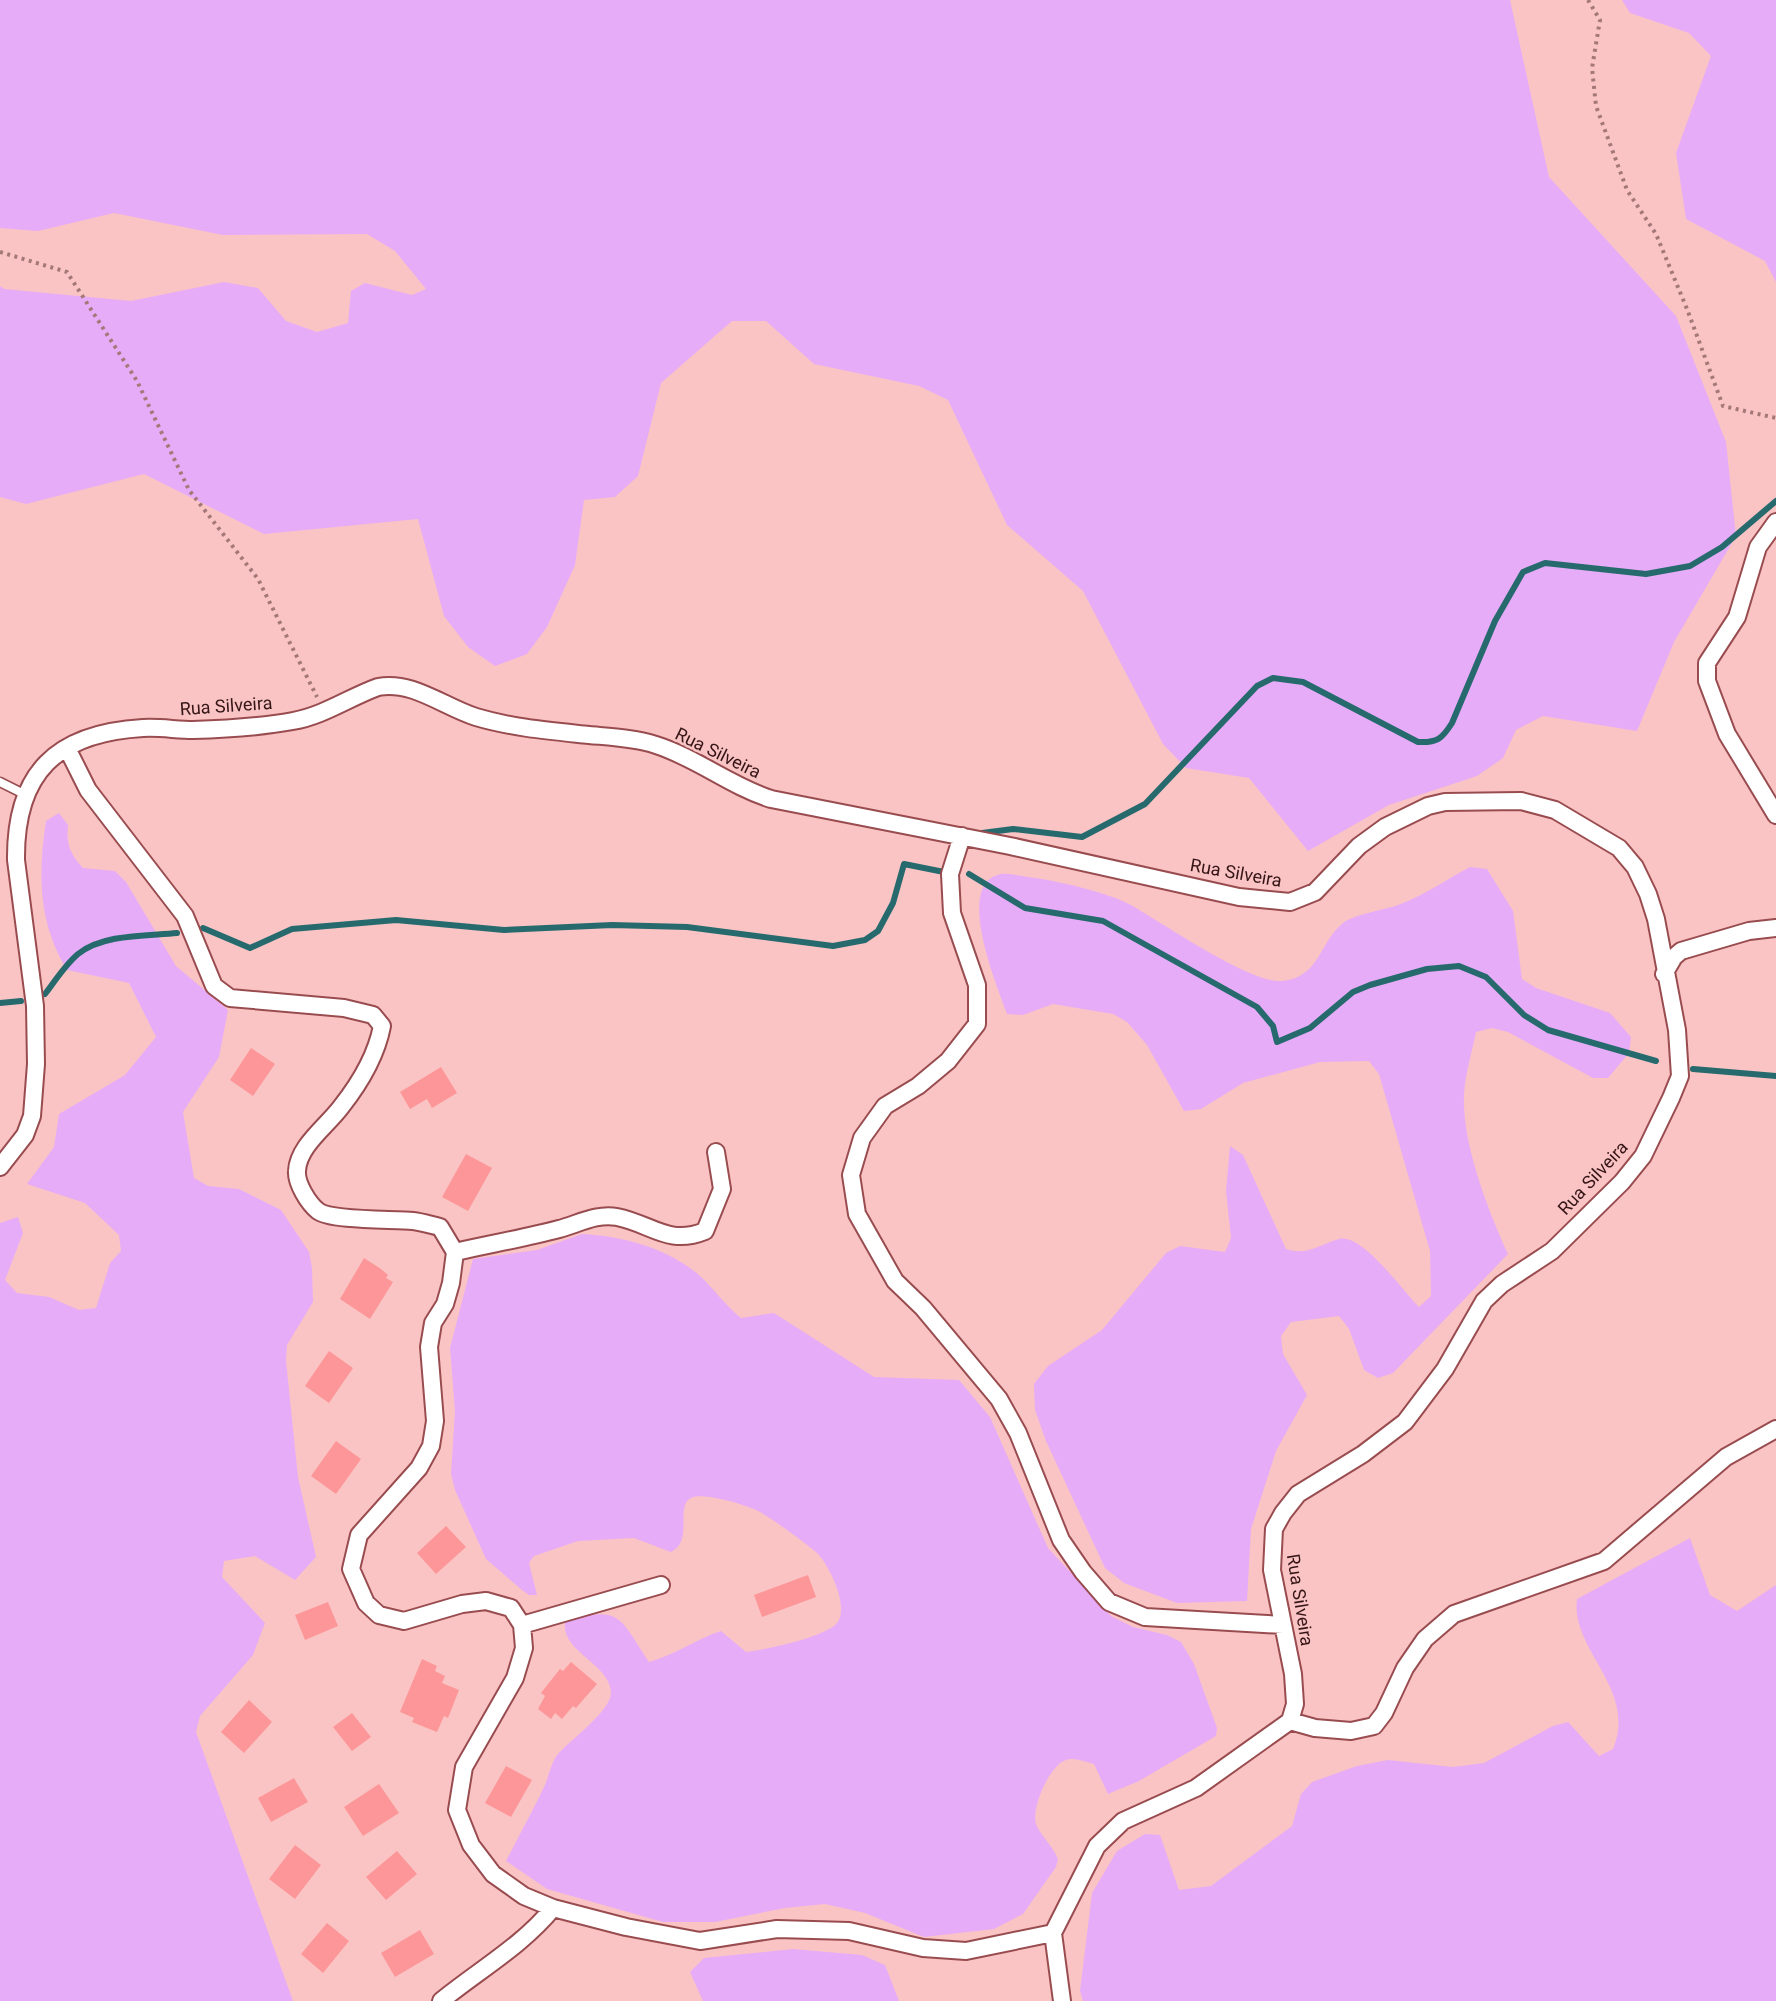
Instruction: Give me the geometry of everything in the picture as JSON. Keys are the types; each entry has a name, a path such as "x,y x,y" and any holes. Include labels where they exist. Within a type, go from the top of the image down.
{"street":[{"path":"1776,522 1758,547 1737,617 1707,663 1707,681 1727,734 1776,815"},
{"name":"Rua Silveira","path":"0,1167 25,1135 32,1116 36,1064 35,1006 16,860 16,841 24,794 34,776 46,762 68,748 126,730 238,728 295,721 324,711 360,693 389,685 413,690 476,717 506,724 655,744 688,758 742,790 771,799 962,836 1239,897 1290,902 1315,892 1359,846 1385,827 1428,806 1468,800 1534,803 1555,810 1618,848 1635,867 1648,894 1656,919 1664,974 1677,1030 1680,1076 1643,1156 1622,1182 1552,1251 1502,1284 1484,1301 1445,1369 1405,1422 1363,1454 1298,1494 1283,1513 1274,1529 1272,1570 1293,1674 1295,1704 1290,1721"},
{"path":"68,748 87,790 185,916 214,986 230,998 344,1008 373,1015 382,1026 378,1044 367,1069 341,1108 303,1151 297,1171 302,1191 318,1211 334,1216 416,1221 440,1227 455,1252 451,1283 445,1304 433,1323 429,1347 435,1421 431,1446 419,1468 359,1535 351,1569 366,1603 379,1615 404,1621 462,1604 486,1601 510,1608 522,1625 524,1648 515,1678 464,1767 458,1810 471,1845 493,1874 524,1896 553,1908 636,1929 700,1941 777,1929 849,1931 923,1948 966,1951 1053,1933"},
{"path":"962,836 950,874 952,913 977,985 977,1023 948,1061 918,1086 885,1106 862,1138 851,1175 857,1214 895,1281 923,1308 999,1399 1018,1433 1061,1539 1083,1572 1109,1602 1145,1617 1283,1625"},
{"path":"1664,974 1674,957 1681,951 1749,931 1776,928"},
{"path":"455,1252 558,1229 595,1217 616,1217 679,1238 692,1236 705,1231 722,1189 716,1152"},
{"path":"1062,2001 1053,1933 1097,1845 1123,1821 1196,1788 1290,1721 1315,1728 1351,1731 1374,1726 1384,1713 1405,1668 1425,1639 1454,1614 1604,1561 1726,1457 1776,1429"},
{"path":"522,1625 660,1585"},
{"path":"441,2001 489,1963 517,1946 553,1908"}],"lane":[{"path":"0,782 24,794"}],"path":[{"path":"1588,0 1600,20 1592,68 1596,106 1627,190 1656,234 1688,309 1723,405 1776,417"},
{"path":"0,252 67,272 137,381 189,490 258,579 324,711"}],"shaded area":[{"path":"0,0 1510,0 1549,177 1676,316 1726,442 1736,536 1674,642 1637,731 1543,716 1516,730 1503,758 1477,776 1389,805 1308,851 1249,778 1186,768 1163,744 1083,591 1007,525 948,400 919,386 814,364 766,321 732,321 661,383 638,476 615,497 584,500 575,565 547,627 527,654 495,666 468,647 444,616 418,519 264,534 144,474 26,504 0,497 0,286 4,289 131,301 224,282 258,288 286,321 317,332 348,323 351,291 365,283 412,295 426,289 395,251 367,234 223,235 114,213 38,231 0,228"},
{"path":"1622,0 1776,0 1776,282 1765,261 1686,219 1676,153 1711,56 1689,33 1630,13"},
{"path":"59,813 68,825 68,843 72,853 83,868 115,871 126,882 176,966 228,1010 219,1057 183,1112 194,1178 208,1186 239,1189 281,1210 309,1252 313,1302 287,1345 286,1361 298,1477 316,1557 295,1580 255,1556 224,1561 222,1577 265,1623 253,1655 200,1716 196,1732 293,2001 0,2001 0,1223 18,1217 23,1233 5,1280 17,1293 49,1297 79,1310 96,1308 110,1263 121,1251 119,1235 85,1203 27,1184 54,1147 59,1114 125,1075 156,1037 129,983 67,970 57,952 46,916 41,879 46,821"},
{"path":"1470,867 1487,869 1513,911 1522,979 1536,988 1610,1013 1631,1037 1629,1053 1608,1078 1593,1078 1508,1032 1492,1028 1476,1032 1467,1072 1464,1114 1478,1176 1508,1254 1393,1373 1378,1378 1364,1370 1349,1329 1339,1316 1291,1322 1281,1336 1283,1354 1307,1395 1276,1451 1251,1529 1247,1601 1177,1603 1124,1583 1105,1568 1046,1441 1035,1410 1034,1384 1048,1366 1102,1330 1166,1253 1180,1246 1225,1252 1231,1238 1226,1191 1230,1146 1243,1155 1286,1249 1307,1250 1339,1239 1348,1240 1359,1245 1382,1265 1419,1307 1431,1296 1430,1251 1379,1074 1369,1061 1320,1062 1243,1083 1201,1109 1184,1111 1147,1045 1127,1022 1113,1014 1053,1004 1023,1015 1007,1014 988,961 979,915 980,896 987,882 1001,874 1039,879 1094,891 1129,904 1205,950 1249,973 1282,981 1295,978 1312,966 1334,932 1346,921 1407,901"},
{"path":"582,1234 629,1241 673,1257 699,1275 741,1318 774,1313 874,1377 959,1380 990,1417 1048,1548 1111,1616 1133,1627 1167,1635 1181,1642 1194,1664 1217,1728 1216,1736 1139,1781 1108,1794 1094,1764 1073,1759 1060,1763 1043,1787 1035,1817 1038,1828 1058,1859 1056,1867 1023,1914 994,1929 924,1937 865,1913 825,1904 785,1908 715,1922 663,1922 547,1889 506,1861 544,1787 556,1757 598,1716 610,1699 611,1692 608,1682 595,1665 570,1642 565,1622 598,1614 617,1618 631,1634 649,1662 721,1631 746,1652 792,1643 834,1626 841,1610 837,1588 827,1567 816,1552 778,1523 756,1510 706,1496 693,1497 687,1501 684,1507 682,1539 671,1552 634,1538 578,1541 534,1556 529,1563 537,1595 529,1595 486,1559 455,1490 451,1474 455,1411 450,1348 473,1259 537,1250"},
{"path":"1690,1538 1710,1595 1737,1611 1776,1585 1776,2001 1083,2001 1080,1991 1092,1893 1117,1851 1145,1834 1160,1835 1179,1890 1211,1886 1292,1826 1301,1794 1312,1782 1357,1766 1388,1760 1453,1767 1484,1763 1553,1726 1568,1722 1599,1756 1613,1749 1618,1727 1617,1707 1611,1689 1583,1636 1578,1618 1577,1599"},
{"path":"793,1949 862,1955 885,1965 899,2001 703,2001 690,1972 704,1958"}],"building":[{"path":"251,1048 275,1064 253,1096 230,1080"},
{"path":"441,1067 457,1093 432,1108 427,1099 410,1109 400,1092"},
{"path":"466,1154 492,1168 468,1211 442,1197"},
{"path":"364,1258 381,1269 388,1275 386,1278 393,1282 370,1319 340,1299"},
{"path":"329,1351 353,1368 329,1403 305,1386"},
{"path":"336,1441 361,1459 336,1494 311,1476"},
{"path":"446,1526 466,1547 436,1574 417,1553"},
{"path":"808,1575 816,1597 762,1617 754,1595"},
{"path":"328,1602 338,1626 305,1640 295,1615"},
{"path":"422,1659 437,1666 435,1671 445,1676 442,1683 459,1690 448,1718 444,1716 437,1732 412,1722 414,1718 400,1712"},
{"path":"571,1662 597,1684 576,1708 573,1706 562,1719 555,1713 551,1719 538,1709 545,1696 541,1693 560,1669 563,1671"},
{"path":"249,1700 272,1722 244,1753 221,1732"},
{"path":"352,1713 371,1737 352,1751 333,1727"},
{"path":"506,1766 532,1780 511,1817 485,1803"},
{"path":"294,1778 308,1802 271,1822 258,1798"},
{"path":"379,1784 399,1813 363,1836 344,1807"},
{"path":"295,1845 321,1865 295,1899 269,1879"},
{"path":"397,1851 417,1874 386,1900 366,1877"},
{"path":"327,1923 349,1941 323,1973 301,1954"},
{"path":"420,1930 434,1954 395,1977 381,1953"}],"waterway":[{"path":"982,833 1013,829 1082,837 1145,804 1257,686 1273,678 1303,682 1418,742 1434,741 1442,736 1452,723 1495,621 1523,572 1545,563 1646,574 1690,566 1722,547 1776,501"},
{"path":"203,928 250,948 292,929 396,920 504,930 612,925 687,927 833,946 865,940 878,931 893,903 904,864 944,872"},
{"path":"969,874 1025,908 1103,921 1257,1007 1273,1026 1277,1042 1310,1028 1353,992 1427,969 1459,966 1486,977 1524,1015 1548,1030 1656,1061"},
{"path":"45,994 69,963 88,947 112,939 177,933"},
{"path":"0,1003 21,1001"},
{"path":"1693,1069 1776,1076"}]}
